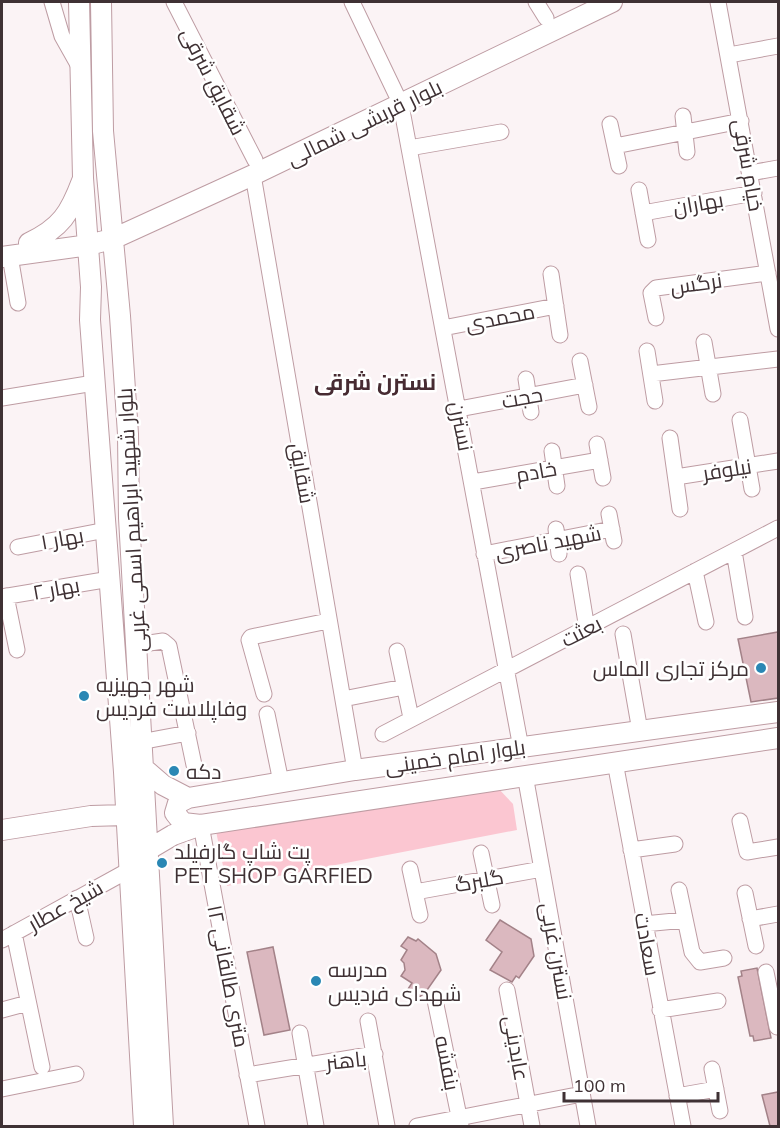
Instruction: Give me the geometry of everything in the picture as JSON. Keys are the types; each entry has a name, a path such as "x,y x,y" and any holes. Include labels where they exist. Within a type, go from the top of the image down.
{"main road":[{"name":"بلوار شهید ابراهیم اسمی غربی","path":"79,2 83,178 89,239 90,320 100,467 110,579 133,770 146,851 163,1126"},
{"name":"بلوار شهید ابراهیم اسمی غربی","path":"101,2 103,131 114,232 126,405 140,742 124,815 144,1126"},
{"name":"بلوار قریشی شمالی","path":"459,70 541,10 581,2"},
{"name":"بلوار قریشی شمالی","path":"114,232 459,70 612,2"},
{"path":"80,77 92,74 101,80"},
{"name":"بلوار قریشی شمالی","path":"114,232 136,229 254,167"},
{"path":"4,253 28,243 61,224 74,202 83,178"},
{"path":"120,316 126,300 129,244 136,229"},
{"path":"4,253 89,239 114,232"},
{"path":"28,243 89,239"},
{"path":"95,392 102,416 111,420 119,416 126,405"},
{"path":"100,467 103,451 108,446 116,446 122,450 128,466"},
{"name":"بلوار امام خمینی","path":"188,798 355,770 640,731 667,725 778,712"},
{"path":"667,725 656,740 661,748 674,753"},
{"name":"بلوار امام خمینی","path":"146,851 174,835 201,825 778,738"},
{"path":"91,816 109,807 133,770 188,798"},
{"path":"188,798 178,803 176,813 183,823 201,825"},
{"path":"2,830 91,816 124,815"}],"street":[{"path":"52,2 59,29 80,77"},
{"name":"شقایق شرقی","path":"174,2 254,167"},
{"path":"352,2 398,99"},
{"name":"خیام شرقی","path":"718,2 768,273 776,298 778,329"},
{"path":"729,55 778,46"},
{"name":"نسترن","path":"398,99 473,482 484,554 521,748"},
{"path":"683,116 687,152"},
{"path":"615,146 741,121"},
{"path":"610,124 619,166"},
{"path":"409,148 501,132"},
{"name":"شقایق","path":"254,167 328,621 355,770"},
{"path":"750,173 778,168"},
{"path":"639,190 648,240"},
{"name":"بهاران","path":"643,213 754,193"},
{"path":"4,253 18,303"},
{"name":"نرگس","path":"656,318 651,293 656,288 768,273"},
{"path":"551,274 560,335"},
{"name":"محمدی","path":"443,328 556,306"},
{"path":"704,342 713,394"},
{"path":"647,351 655,401"},
{"path":"651,374 778,358"},
{"path":"580,361 589,407"},
{"path":"525,379 531,412"},
{"name":"حجت","path":"459,409 585,385"},
{"path":"2,398 95,392"},
{"path":"740,420 752,489"},
{"path":"670,438 680,509"},
{"path":"597,444 603,478"},
{"path":"552,451 557,486"},
{"name":"خادم","path":"473,482 600,460"},
{"name":"نیلوفر","path":"676,477 778,460"},
{"name":"شهید ناصری","path":"484,554 557,541 613,535 609,514"},
{"name":"بعثت","path":"383,734 778,528"},
{"name":"بهار ۱","path":"18,547 106,530"},
{"path":"734,551 745,617"},
{"path":"694,572 706,622"},
{"path":"578,574 587,629"},
{"name":"بهار ۲","path":"4,596 110,579"},
{"path":"4,596 17,650"},
{"path":"264,694 249,640 251,637 328,621"},
{"path":"623,634 640,731"},
{"path":"136,645 163,641 169,646 194,765"},
{"path":"397,651 411,718"},
{"path":"343,699 404,687"},
{"path":"267,714 281,782"},
{"path":"140,742 188,733"},
{"name":"سعادت","path":"615,762 683,1126"},
{"name":"نسترن غربی","path":"525,775 588,1126"},
{"path":"740,821 747,852 778,847"},
{"name":"۱۲ متری طالقانی","path":"201,825 256,1126"},
{"path":"631,850 675,844"},
{"path":"481,853 492,905"},
{"path":"410,869 420,915"},
{"name":"گلبرگ","path":"415,892 542,869"},
{"name":"شیخ عطار","path":"8,936 129,870"},
{"path":"679,890 692,952 700,962 723,958"},
{"path":"745,892 756,946"},
{"path":"77,898 86,938"},
{"path":"750,919 778,914"},
{"path":"644,924 685,920"},
{"path":"8,936 28,1004 42,1067"},
{"path":"766,972 775,1001 777,1027"},
{"name":"عابدینی","path":"507,990 532,1126"},
{"name":"بنفشه","path":"435,1000 460,1123"},
{"path":"660,1010 718,1001"},
{"path":"2,1010 28,1004"},
{"path":"368,1021 375,1054"},
{"path":"300,1033 316,1126"},
{"name":"باهنر","path":"247,1075 375,1054 387,1126"},
{"path":"712,1069 720,1112"},
{"path":"2,1089 76,1074"},
{"path":"677,1096 716,1089"},
{"path":"417,1126 460,1123 582,1094"}],"shaded area":[{"path":"497,787 513,804 517,830 227,886 216,831"}],"building":[{"name":"مرکز تجاری الماس","path":"778,632 778,698 751,702 738,639"},
{"path":"500,920 531,939 534,956 519,978 516,976 512,982 490,970 502,952 486,940"},
{"path":"408,937 416,941 418,939 436,954 441,970 425,993 419,997 408,989 412,983 401,976 405,970 401,960 407,950 401,946"},
{"path":"273,947 290,1030 264,1035 247,952"},
{"path":"757,968 771,1038 754,1041 753,1036 750,1036 738,977 742,976 741,971"},
{"path":"778,1092 778,1126 770,1126 762,1095"}],"place":[{"name":"مرکز تجاری الماس","path":"761,668"},
{"name":"شهر جهیزیه وفاپلاست فردیس","path":"84,696"},
{"name":"دکه","path":"174,771"},
{"name":"پت شاپ گارفیلد PET SHOP GARFIED","path":"162,863"},
{"name":"مدرسه شهدای فردیس","path":"316,981"}],"district":[{"name":"نسترن شرقی","path":"375,382"}]}
